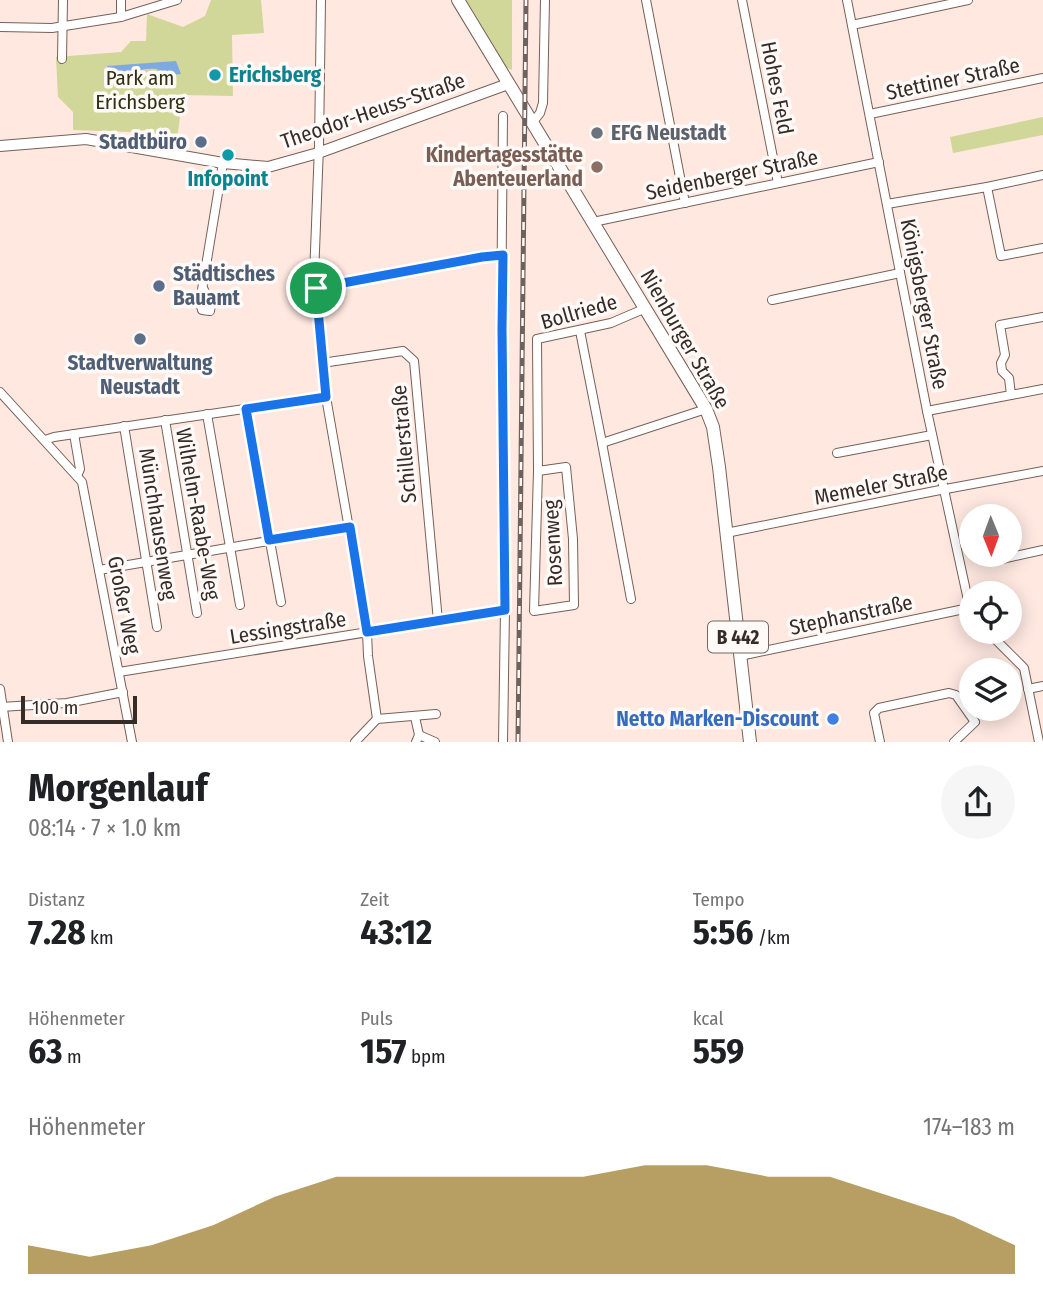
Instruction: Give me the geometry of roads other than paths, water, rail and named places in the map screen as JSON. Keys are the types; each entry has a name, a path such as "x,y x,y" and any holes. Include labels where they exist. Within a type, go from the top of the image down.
{"main road":[{"name":"Nienburger Straße","path":"458,0 706,409 713,427 750,742"}],"street":[{"path":"62,59 63,0"},
{"path":"121,0 121,17"},
{"path":"0,27 52,28 121,17 177,0"},
{"path":"321,0 314,277 326,397 367,632 377,719"},
{"path":"533,122 540,113 542,103 545,0"},
{"path":"646,0 685,203"},
{"name":"Hohes Feld","path":"742,0 778,183"},
{"name":"Königsberger Straße","path":"847,0 927,411 964,581"},
{"path":"852,25 968,0"},
{"name":"Stettiner Straße","path":"870,114 1043,78"},
{"name":"Theodor-Heuss-Straße","path":"0,146 86,139 223,163 268,167 318,152 508,84"},
{"path":"503,116 503,742"},
{"path":"203,288 223,163"},
{"name":"Seidenberger Straße","path":"593,222 879,163"},
{"path":"887,204 1043,175"},
{"path":"987,187 1001,256 1043,248"},
{"path":"316,288 503,255"},
{"path":"772,300 900,273"},
{"name":"Bollriede","path":"534,611 538,471 537,339 611,323 646,308"},
{"path":"1011,395 1009,377 1002,371 1001,363 1005,355 1000,325 1043,317"},
{"path":"580,331 631,598"},
{"name":"Schillerstraße","path":"322,363 403,351 414,361 438,621"},
{"path":"927,411 1043,389"},
{"name":"Großer Weg","path":"0,391 77,476 84,491 132,742"},
{"path":"45,440 326,397"},
{"path":"246,409 281,602"},
{"path":"602,443 706,409"},
{"path":"206,414 240,605"},
{"name":"Wilhelm-Raabe-Weg","path":"165,420 197,613"},
{"name":"Münchhausenweg","path":"124,426 157,627"},
{"name":"Großer Weg","path":"74,434 80,469 77,476"},
{"path":"837,453 932,435"},
{"name":"Rosenweg","path":"534,611 574,605 573,539 566,467 538,471"},
{"name":"Memeler Straße","path":"726,533 1043,471"},
{"path":"99,570 350,527"},
{"path":"1022,555 1043,550"},
{"name":"Lessingstraße","path":"120,672 505,610"},
{"name":"Stephanstraße","path":"740,656 959,613"},
{"path":"1000,644 1024,668 1039,742"},
{"path":"1028,689 1043,686"},
{"path":"0,689 8,742"},
{"path":"1,707 68,703 123,692"},
{"path":"880,742 874,713 879,708 949,693 956,695 975,722 954,742"},
{"path":"355,742 377,719 436,714"},
{"path":"415,717 417,738 435,742"}],"water":[{"path":"176,61 181,74 171,75 172,89 157,69 111,75 107,66"}],"railway":[{"path":"518,742 526,0"}],"place":[{"name":"Erichsberg","path":"215,75"},
{"name":"EFG Neustadt","path":"597,133"},
{"name":"Stadtbüro","path":"201,142"},
{"name":"Infopoint","path":"228,155"},
{"name":"Kindertagesstätte Abenteuerland","path":"597,167"},
{"name":"Städtisches Bauamt","path":"159,286"},
{"name":"Stadtverwaltung Neustadt","path":"140,339"},
{"name":"Netto Marken-Discount","path":"833,719"}],"park label":[{"name":"Park am Erichsberg","path":"140,90"}]}
